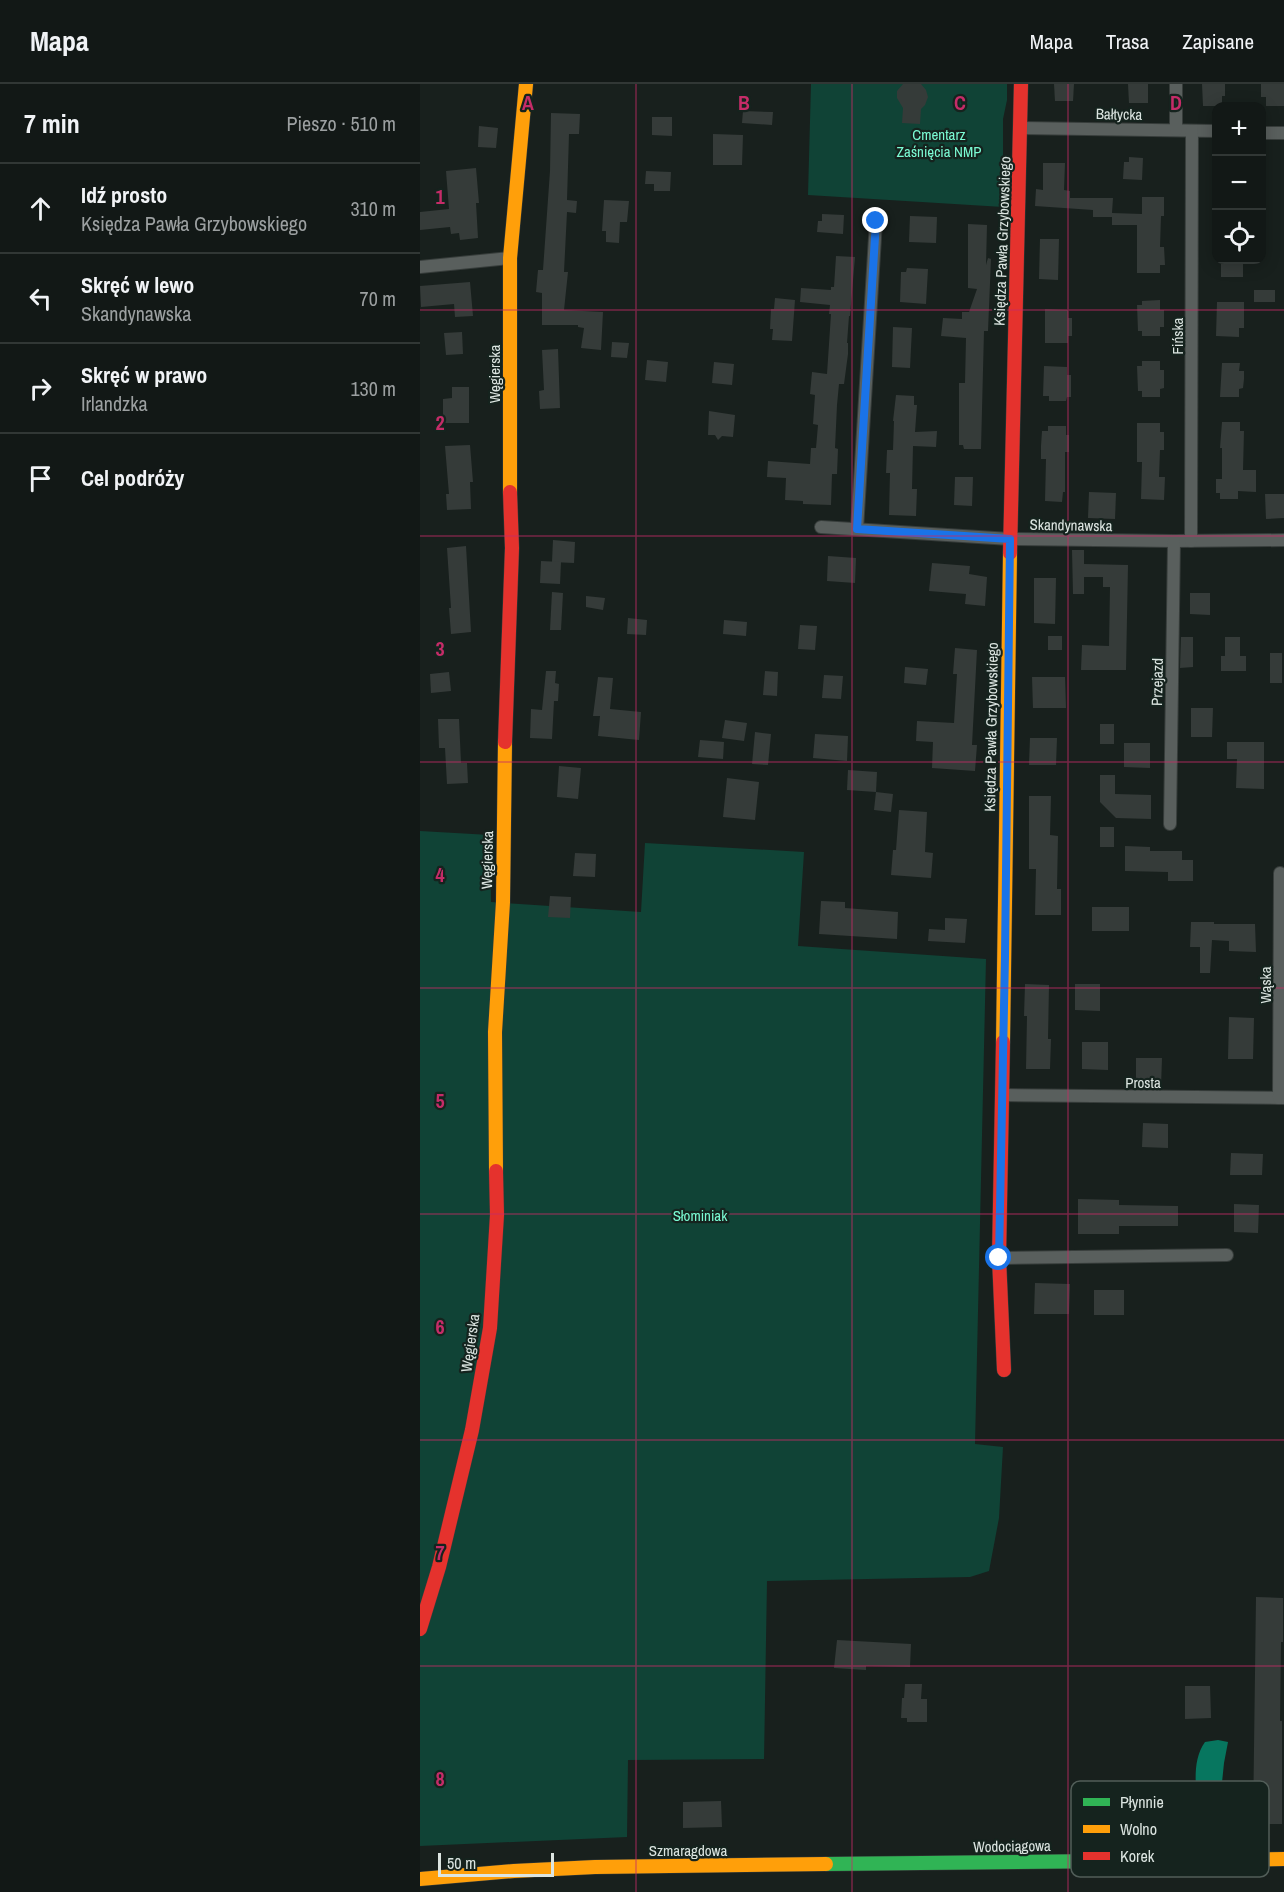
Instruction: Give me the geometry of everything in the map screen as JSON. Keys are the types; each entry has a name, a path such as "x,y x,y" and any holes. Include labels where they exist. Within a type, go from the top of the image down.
{"street":[{"name":"Węgierska","path":"420,1629 439,1567 472,1430 490,1328 497,1215 495,1032 503,902 505,749 512,548 510,258 526,84"},
{"name":"Księdza Pawła Grzybowskiego","path":"1004,1370 999,1258 1010,539 1021,84"},
{"path":"1176,84 1176,130"},
{"name":"Bałtycka","path":"1021,128 1212,131"},
{"name":"Fińska","path":"1191,541 1192,131"},
{"path":"1266,133 1284,134"},
{"path":"857,529 876,221"},
{"path":"420,267 510,258"},
{"name":"Skandynawska","path":"821,527 1010,539 1284,540"},
{"name":"Przejazd","path":"1170,824 1174,541"},
{"name":"Wąska","path":"1280,873 1282,1098"},
{"name":"Prosta","path":"1002,1095 1282,1098"},
{"path":"999,1258 1227,1255"},
{"name":"Wodociągowa","path":"1269,1860 1284,1860"},
{"name":"Wodociągowa","path":"957,1863 1071,1862"},
{"name":"Szmaragdowa","path":"420,1879 595,1867 957,1863"}],"green space":[{"name":"Cmentarz Zaśnięcia NMP","path":"811,84 1007,84 1007,100 1003,119 1003,160 1006,171 1003,207 808,195"},
{"name":"Słominiak","path":"420,831 490,835 491,902 641,912 645,843 804,852 798,946 986,959 975,1444 1003,1447 999,1518 989,1571 970,1577 767,1581 764,1759 628,1760 627,1837 420,1846"}],"shaded area":[{"path":"1218,1740 1228,1742 1222,1781 1196,1781 1196,1765 1205,1742"}],"building":[{"path":"903,84 921,84 926,90 928,97 921,109 920,124 902,123 903,108 897,98 897,91"},
{"path":"1054,84 1074,84 1073,101 1055,101"},
{"path":"1128,84 1148,84 1148,103 1129,103"},
{"path":"1202,84 1225,84 1225,96 1222,96 1222,102 1212,102 1212,106 1203,106"},
{"path":"1261,84 1284,84 1284,106 1266,106 1266,97 1261,97"},
{"path":"743,111 773,112 772,125 742,123"},
{"path":"551,113 580,114 579,134 569,134 567,200 577,201 576,213 567,212 564,272 568,272 564,310 603,312 601,350 581,348 584,328 578,325 542,325 542,293 536,292 538,270 543,270 550,171"},
{"path":"652,117 672,117 672,136 652,135"},
{"path":"479,126 498,128 496,148 478,147"},
{"path":"713,134 743,135 742,165 713,165"},
{"path":"1129,157 1143,158 1142,180 1123,179 1124,162 1129,162"},
{"path":"1043,163 1065,163 1064,190 1070,191 1070,198 1113,198 1112,213 1142,214 1142,197 1164,197 1160,247 1164,247 1165,265 1160,265 1160,273 1137,273 1137,225 1112,225 1112,217 1093,217 1093,210 1035,206 1036,189 1043,190"},
{"path":"476,168 479,203 476,203 478,238 460,240 459,233 451,234 450,227 420,230 420,212 449,209 446,171"},
{"path":"646,171 671,172 670,191 654,191 654,184 645,184"},
{"path":"604,200 629,201 627,222 620,222 619,243 606,242 606,231 602,231"},
{"path":"822,214 844,215 843,234 817,232 818,221 822,221"},
{"path":"910,216 937,217 936,243 909,242"},
{"path":"968,224 987,225 986,265 988,258 991,259 988,331 984,331 981,449 964,449 963,445 959,445 959,383 965,383 966,338 941,336 943,318 962,319 962,312 969,312 977,289 968,288"},
{"path":"1040,239 1059,239 1058,280 1039,279"},
{"path":"836,256 855,257 848,354 844,384 839,384 837,405 835,448 838,449 837,474 832,474 831,505 803,504 803,501 785,500 786,478 767,477 768,461 810,464 811,448 816,448 818,425 813,424 815,395 810,394 812,372 827,374 831,314 829,314 830,305 800,302 801,288 831,290 831,287 834,287"},
{"path":"1221,264 1243,264 1243,277 1221,277"},
{"path":"907,268 928,269 926,304 900,302 901,272 906,272"},
{"path":"470,282 473,316 455,317 454,304 421,307 420,286"},
{"path":"1254,290 1275,290 1275,302 1254,302"},
{"path":"775,298 795,300 792,341 772,340 771,309 774,309"},
{"path":"1160,300 1160,310 1164,310 1164,327 1160,327 1160,336 1142,336 1142,331 1138,331 1137,305 1142,305 1142,301"},
{"path":"1217,302 1244,302 1244,328 1239,328 1239,337 1216,336"},
{"path":"1045,309 1068,310 1068,318 1072,318 1072,336 1068,336 1068,343 1045,343"},
{"path":"893,327 912,328 910,368 892,367"},
{"path":"462,332 463,354 446,355 444,333"},
{"path":"612,342 629,343 627,358 611,357"},
{"path":"558,349 560,408 540,409 539,391 544,390 542,350"},
{"path":"647,360 668,362 666,382 645,380"},
{"path":"1142,361 1160,361 1160,370 1164,370 1164,388 1160,389 1160,397 1142,397 1142,391 1138,391 1137,366 1142,366"},
{"path":"714,362 734,364 732,385 712,383"},
{"path":"1222,363 1240,363 1239,371 1244,371 1243,388 1239,389 1239,397 1220,397"},
{"path":"1044,366 1067,367 1067,375 1071,375 1071,397 1067,397 1066,401 1049,401 1049,396 1043,396"},
{"path":"452,387 469,387 469,423 443,423 443,399 452,398"},
{"path":"896,395 914,396 914,405 917,405 915,432 937,431 936,447 913,446 912,489 917,489 916,516 889,515 890,473 886,473 887,450 893,450"},
{"path":"709,411 735,415 733,437 722,436 718,440 715,435 708,435"},
{"path":"1222,422 1240,422 1240,431 1244,431 1243,470 1256,470 1256,492 1238,491 1238,499 1220,499 1220,493 1216,493 1216,479 1222,479 1222,448 1220,448"},
{"path":"1137,423 1160,423 1160,432 1164,432 1164,450 1160,450 1159,477 1165,477 1164,500 1141,499 1142,462 1137,462"},
{"path":"1048,426 1066,426 1066,435 1069,435 1069,452 1065,452 1065,492 1063,492 1062,502 1045,501 1046,459 1041,459 1041,446 1042,431 1048,431"},
{"path":"470,445 473,482 470,482 471,509 447,510 446,494 449,494 445,446"},
{"path":"955,477 973,477 972,506 954,505"},
{"path":"1089,492 1116,493 1115,519 1088,518"},
{"path":"1265,494 1284,494 1284,518 1266,519"},
{"path":"553,540 575,542 574,563 552,562"},
{"path":"466,546 471,632 451,634 447,548"},
{"path":"1072,550 1084,550 1084,564 1128,565 1126,670 1081,670 1082,645 1109,646 1110,587 1103,587 1103,577 1084,577 1084,594 1073,594"},
{"path":"828,556 856,558 855,583 827,581"},
{"path":"541,561 561,562 560,584 540,583"},
{"path":"932,563 970,566 969,574 987,577 985,606 965,604 966,594 929,591"},
{"path":"1034,578 1056,578 1055,624 1034,623"},
{"path":"552,592 563,593 561,630 550,630"},
{"path":"1190,593 1210,593 1210,615 1190,614"},
{"path":"586,596 605,598 603,610 586,607"},
{"path":"628,618 647,620 646,635 627,634"},
{"path":"724,620 747,622 746,636 723,634"},
{"path":"800,625 817,626 815,650 798,649"},
{"path":"1048,636 1062,636 1062,650 1048,650"},
{"path":"1181,637 1193,637 1193,667 1180,668"},
{"path":"1225,637 1240,637 1240,656 1246,656 1246,671 1221,671 1221,656 1225,656"},
{"path":"955,648 977,650 972,745 977,745 975,771 932,768 933,742 916,741 917,721 954,723 957,674 953,674"},
{"path":"1270,653 1282,653 1282,683 1270,683"},
{"path":"905,667 928,669 926,685 904,683"},
{"path":"546,671 556,671 555,683 559,684 558,701 554,701 552,739 530,738 531,709 542,710"},
{"path":"765,671 778,672 777,696 763,695"},
{"path":"449,672 451,691 431,693 430,674"},
{"path":"824,675 843,676 841,699 822,698"},
{"path":"598,677 613,678 610,709 641,712 639,740 598,736 600,716 593,716"},
{"path":"1032,677 1065,677 1066,708 1033,708"},
{"path":"1191,708 1213,708 1212,737 1191,737"},
{"path":"438,719 459,719 461,763 467,763 468,783 447,784 445,748 439,748"},
{"path":"725,720 747,723 744,741 722,738"},
{"path":"1100,724 1114,724 1114,744 1100,744"},
{"path":"755,732 771,734 768,765 752,764"},
{"path":"815,734 848,736 847,761 813,758"},
{"path":"1030,738 1057,738 1056,765 1029,765"},
{"path":"700,740 724,742 723,759 698,757"},
{"path":"1227,742 1264,742 1264,789 1236,788 1237,759 1227,759"},
{"path":"1124,743 1150,743 1150,768 1124,767"},
{"path":"559,766 581,768 578,799 557,797"},
{"path":"848,770 877,772 876,792 847,790"},
{"path":"1100,775 1115,775 1115,794 1151,795 1151,819 1116,818 1100,802"},
{"path":"727,778 759,782 755,820 723,817"},
{"path":"876,792 893,794 891,812 874,810"},
{"path":"1029,796 1051,796 1050,835 1058,836 1057,889 1061,889 1061,915 1035,915 1036,869 1029,869"},
{"path":"899,810 927,812 925,852 933,853 931,878 891,875 893,850 896,850"},
{"path":"1100,827 1114,827 1114,847 1100,847"},
{"path":"1125,846 1150,847 1150,851 1182,851 1182,860 1193,860 1193,881 1168,881 1168,872 1125,871"},
{"path":"575,853 596,854 595,877 573,876"},
{"path":"550,896 571,897 570,918 548,917"},
{"path":"821,901 845,902 845,908 898,912 897,939 819,934"},
{"path":"1092,907 1129,907 1129,931 1092,931"},
{"path":"945,918 967,919 965,943 928,941 929,929 945,930"},
{"path":"1191,922 1255,924 1256,952 1229,951 1229,941 1212,940 1210,973 1200,973 1200,947 1190,947"},
{"path":"1025,984 1049,985 1050,1069 1026,1069"},
{"path":"1075,984 1100,984 1100,1011 1075,1010"},
{"path":"1229,1017 1254,1018 1253,1059 1228,1059"},
{"path":"1082,1042 1108,1042 1108,1070 1082,1069"},
{"path":"1136,1058 1162,1058 1161,1086 1136,1086"},
{"path":"1143,1123 1168,1124 1168,1148 1142,1147"},
{"path":"1231,1153 1263,1154 1262,1175 1230,1175"},
{"path":"1078,1199 1119,1200 1119,1205 1178,1206 1178,1226 1119,1226 1119,1234 1078,1234"},
{"path":"1234,1204 1259,1205 1258,1233 1234,1232"},
{"path":"1035,1283 1070,1284 1069,1314 1034,1314"},
{"path":"1094,1290 1124,1290 1124,1315 1094,1315"},
{"path":"1256,1597 1283,1598 1280,1721 1282,1721 1282,1824 1269,1824 1269,1781 1254,1781"},
{"path":"837,1640 911,1644 910,1667 866,1666 866,1670 834,1668"},
{"path":"905,1684 922,1684 921,1699 927,1699 927,1722 907,1722 907,1718 901,1718"},
{"path":"1185,1686 1210,1686 1211,1718 1185,1719"},
{"path":"721,1801 722,1827 683,1828 683,1802"}],"traffic: fast":[{"path":"826,1864 1071,1861"}],"traffic: slow":[{"path":"510,492 510,258 526,84"},
{"path":"1003,1042 1010,553"},
{"path":"496,1171 495,1032 503,902 505,742"},
{"path":"1269,1859 1284,1859"},
{"path":"420,1879 595,1867 826,1864"}],"traffic: jam":[{"path":"1010,553 1021,84"},
{"path":"505,742 512,548 510,492"},
{"path":"1003,1042 999,1258 1004,1370"},
{"path":"420,1629 439,1567 472,1430 490,1328 497,1215 496,1171"}],"route":[{"path":"876,221 857,529 1010,539 999,1258"}]}
